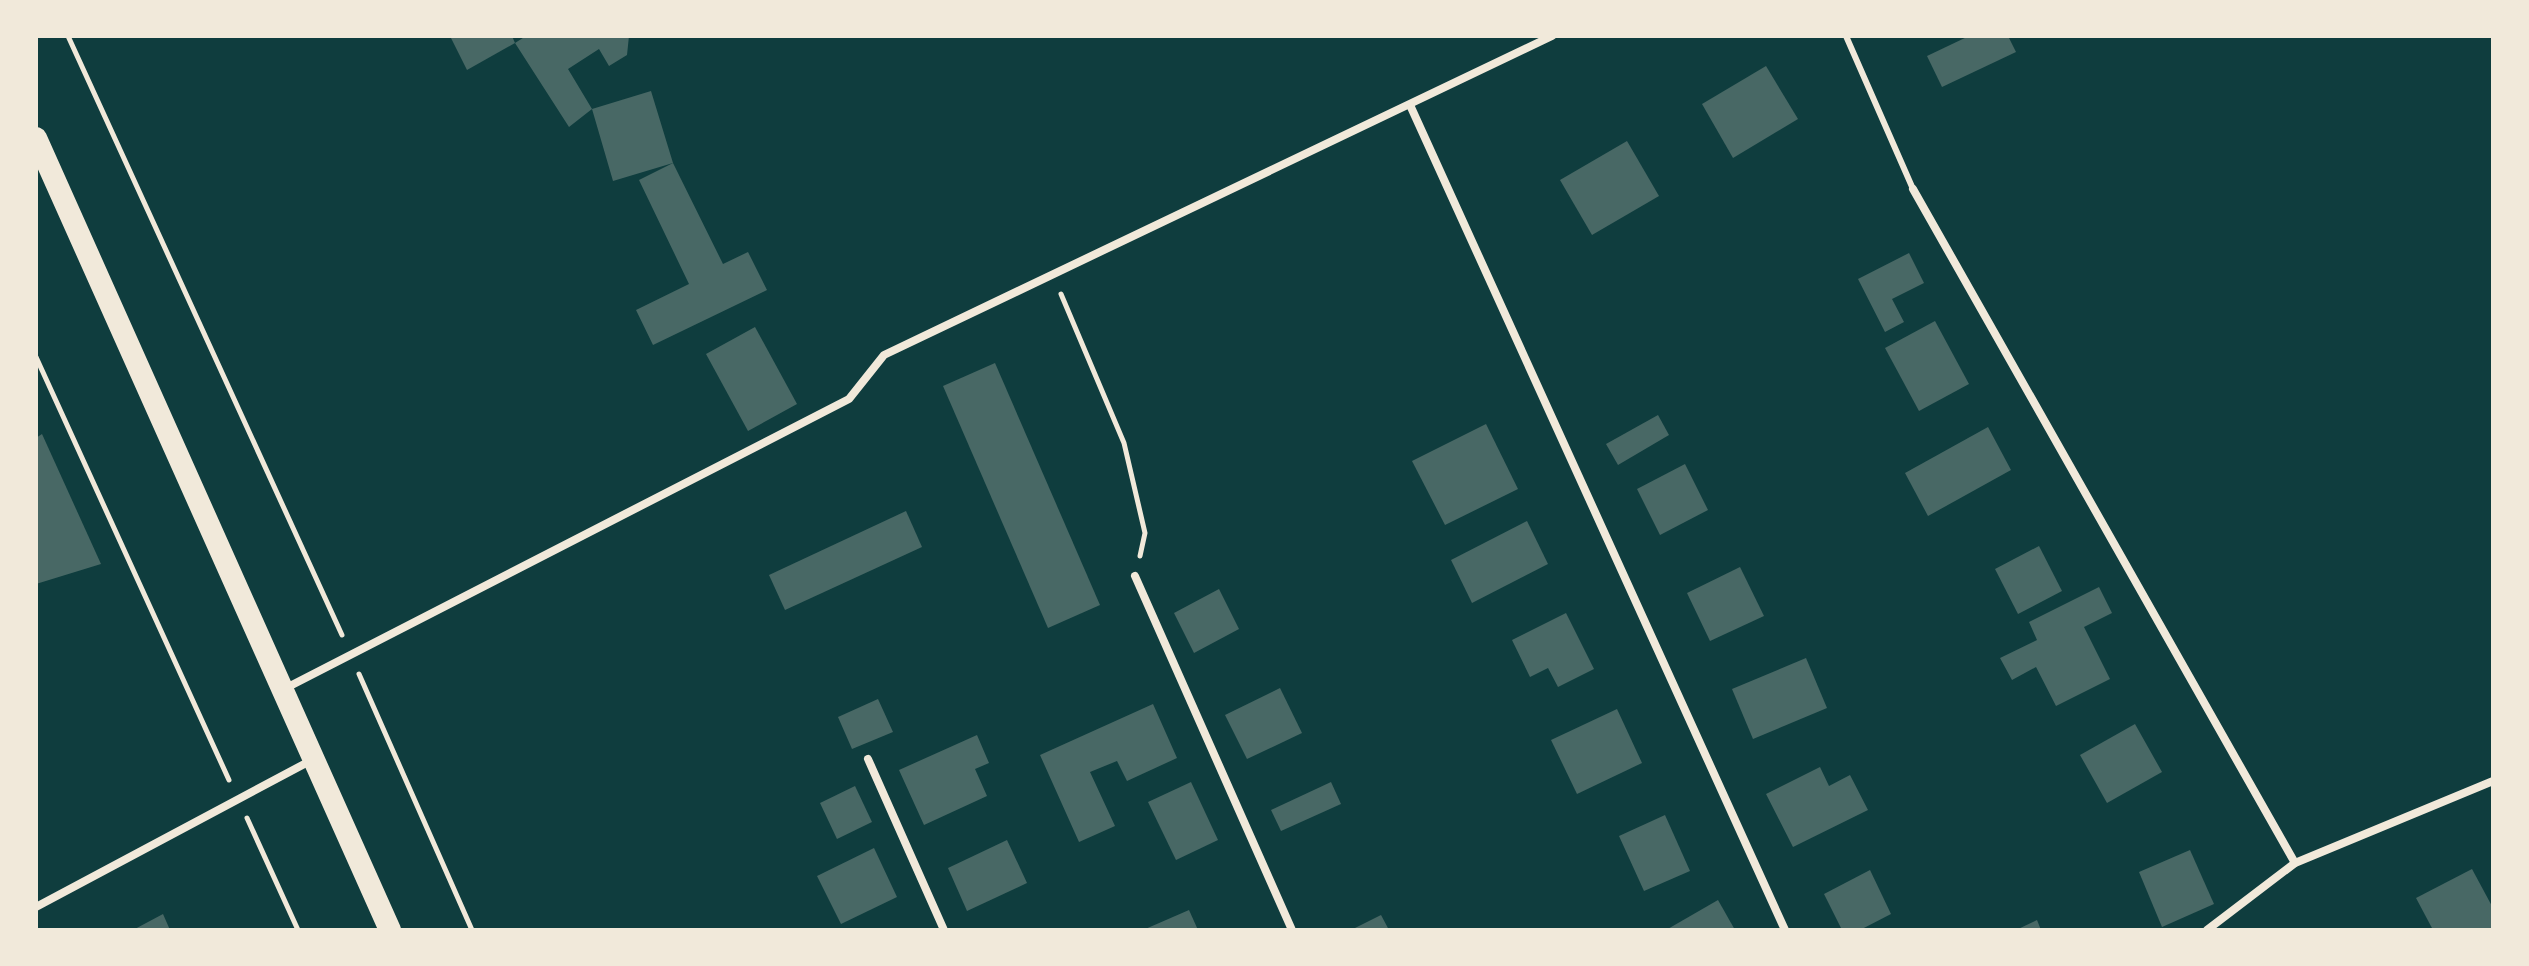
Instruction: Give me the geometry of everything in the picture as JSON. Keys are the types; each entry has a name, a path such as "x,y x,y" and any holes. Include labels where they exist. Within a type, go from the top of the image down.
{"highway":[{"path":"36,138 390,930"}],"street":[{"path":"281,690 849,399 884,355 1552,36"},
{"path":"1410,105 1785,930"},
{"path":"1913,189 2295,863"},
{"path":"1135,576 1292,930"},
{"path":"868,759 944,930"},
{"path":"36,907 313,760"},
{"path":"2207,930 2295,863 2493,781"}],"lane":[{"path":"1846,36 1913,189"}],"path":[{"path":"68,36 472,930"},
{"path":"1053,275 1124,443 1145,533 1135,576"},
{"path":"36,357 298,930"}],"building":[{"path":"450,36 512,36 515,43 467,70"},
{"path":"526,36 629,36 627,55 609,66 599,49 568,69 592,109 569,127 515,43"},
{"path":"1969,36 2008,36 2016,52 1942,87 1927,56"},
{"path":"1766,66 1798,119 1733,158 1702,104"},
{"path":"651,91 673,163 613,181 592,109"},
{"path":"1627,141 1659,196 1592,235 1560,180"},
{"path":"673,163 723,264 748,252 767,290 653,345 636,310 689,284 639,180"},
{"path":"1909,253 1924,283 1892,299 1904,322 1885,332 1858,279"},
{"path":"1935,321 1969,384 1919,411 1885,348"},
{"path":"755,327 797,404 748,431 706,354"},
{"path":"995,363 1100,605 1048,628 943,386"},
{"path":"1658,415 1669,435 1618,465 1606,444"},
{"path":"1486,424 1518,489 1445,525 1412,461"},
{"path":"1988,427 2011,470 1928,516 1905,473"},
{"path":"42,434 101,564 36,584 36,438"},
{"path":"1685,464 1708,510 1660,535 1637,489"},
{"path":"906,511 922,547 785,610 769,575"},
{"path":"1527,521 1548,564 1472,603 1451,560"},
{"path":"2039,546 2062,591 2018,614 1995,569"},
{"path":"1740,567 1764,616 1710,641 1687,593"},
{"path":"2099,587 2112,613 2084,627 2110,679 2056,706 2036,667 2012,680 2000,658 2037,640 2029,622"},
{"path":"1219,589 1239,629 1194,653 1174,613"},
{"path":"1566,613 1594,669 1558,687 1548,668 1530,677 1512,640"},
{"path":"1806,658 1827,708 1753,739 1732,689"},
{"path":"1280,688 1302,733 1247,759 1225,715"},
{"path":"878,699 893,732 852,749 838,717"},
{"path":"1153,704 1177,758 1127,781 1117,761 1090,772 1115,826 1079,842 1040,755"},
{"path":"1617,709 1642,763 1577,794 1551,740"},
{"path":"2135,724 2162,772 2107,803 2080,755"},
{"path":"977,735 989,763 975,769 987,796 924,825 899,770"},
{"path":"1820,767 1829,786 1850,775 1868,810 1793,847 1766,794"},
{"path":"1191,782 1218,840 1176,860 1148,802"},
{"path":"1331,782 1341,804 1281,831 1271,810"},
{"path":"855,786 872,822 837,839 820,803"},
{"path":"1665,815 1690,871 1644,891 1619,836"},
{"path":"1007,840 1027,883 967,911 948,868"},
{"path":"874,848 897,897 841,924 817,876"},
{"path":"2190,850 2214,904 2162,927 2139,872"},
{"path":"2472,869 2493,908 2493,930 2433,930 2416,898"},
{"path":"1870,870 1891,914 1860,930 1842,930 1824,894"},
{"path":"1718,900 1735,930 1666,930"},
{"path":"1189,910 1198,930 1143,930"},
{"path":"163,914 170,930 133,930"},
{"path":"1381,915 1389,930 1351,930"},
{"path":"2037,920 2041,930 2016,930"}]}
